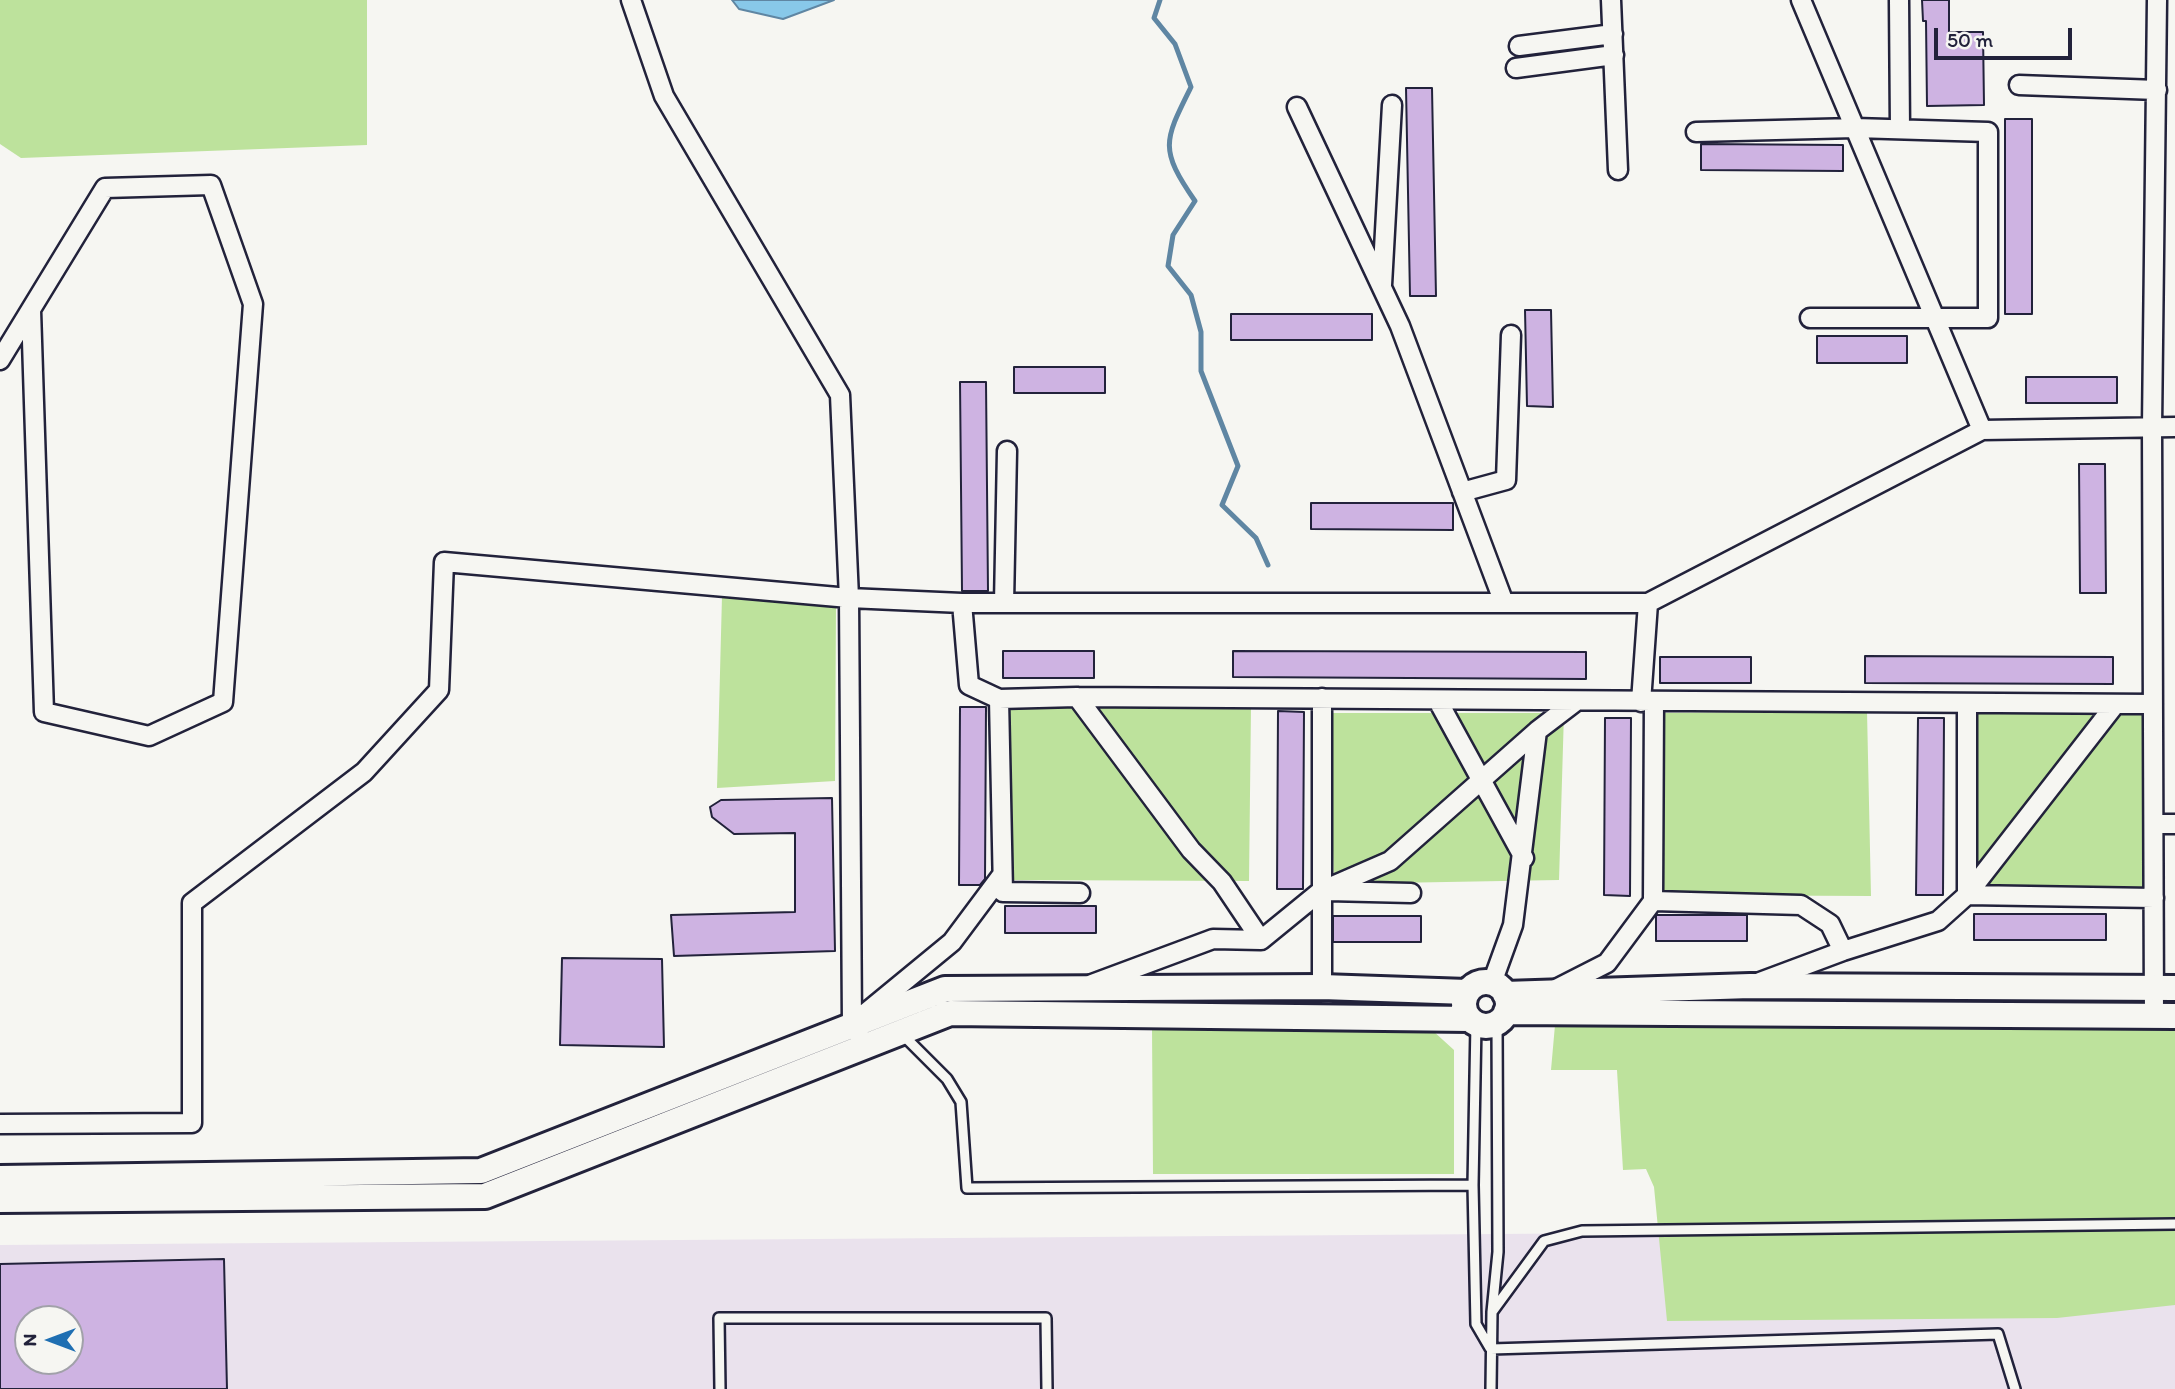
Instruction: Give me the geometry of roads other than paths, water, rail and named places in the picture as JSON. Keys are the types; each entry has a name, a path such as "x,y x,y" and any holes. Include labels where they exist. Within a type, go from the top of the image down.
{"street":[{"path":"631,0 664,96 840,395 849,598 852,1024 867,1046"},
{"path":"1611,0 1618,170"},
{"path":"1801,0 1982,430"},
{"path":"1899,0 1900,129"},
{"path":"0,1200 485,1196 950,1013 1288,1017 1491,1009 2165,1015 2165,988 2154,898 2152,427 2157,90 2164,9"},
{"path":"1519,46 1613,34"},
{"path":"1516,68 1614,55"},
{"path":"2020,85 2157,90"},
{"path":"1382,288 1392,105"},
{"path":"1297,107 1400,326 1504,603"},
{"path":"1696,132 1855,128 1985,130 1989,135 1988,318 1810,318"},
{"path":"2156,171 2175,171"},
{"path":"0,360 105,188 211,185 253,304 223,702 149,736 44,712 31,310"},
{"path":"1462,492 1506,480 1511,335"},
{"path":"0,1124 192,1123 192,903 364,772 439,690 444,562 849,598 962,603 1648,603 1982,430 2175,427"},
{"path":"1004,603 1007,451"},
{"path":"962,603 969,685 999,699 1322,698 1967,705 2153,704"},
{"path":"0,1178 481,1171 945,989 1322,987 1467,992 1464,1006 1491,1009 1547,993 1607,963 1653,901 1647,702 1648,603"},
{"path":"1077,697 1191,850 1222,882 1261,940"},
{"path":"1322,698 1322,987"},
{"path":"999,699 1003,892 1080,893"},
{"path":"1438,701 1524,858"},
{"path":"1081,989 1213,939 1261,940 1321,891 1390,861 1537,731 1575,702"},
{"path":"1967,705 1967,895"},
{"path":"1750,986 1843,951 1938,921 1967,895 2115,706"},
{"path":"1491,1009 1513,925 1524,858 1537,731"},
{"path":"2154,824 2175,824"},
{"path":"852,1024 951,942 1002,875"},
{"path":"1321,891 1411,893"},
{"path":"1967,895 2154,898"},
{"path":"1653,901 1801,905 1830,924 1843,951"},
{"path":"1547,993 1750,986 2165,988"},
{"path":"1288,1017 1289,987"}],"lane":[{"path":"1491,1009 1473,1185 1476,1324 1491,1349"},
{"path":"1491,1009 1498,1252 1492,1312 1491,1389"},
{"path":"901,1033 947,1079 961,1102 967,1188 1473,1185"},
{"path":"1492,1312 1544,1241 1582,1231 2175,1224"},
{"path":"720,1389 719,1318 1046,1318 1047,1389"},
{"path":"1491,1349 1998,1334 2015,1389"}],"water":[{"path":"732,0 834,0 783,19 739,9"}],"waterway":[{"path":"1160,0 1154,18 1175,44 1191,87 1175,120 1169,145 1175,169 1195,201 1173,235 1168,266 1191,295 1201,332 1201,371 1238,466 1222,505 1256,538 1268,565"}]}
